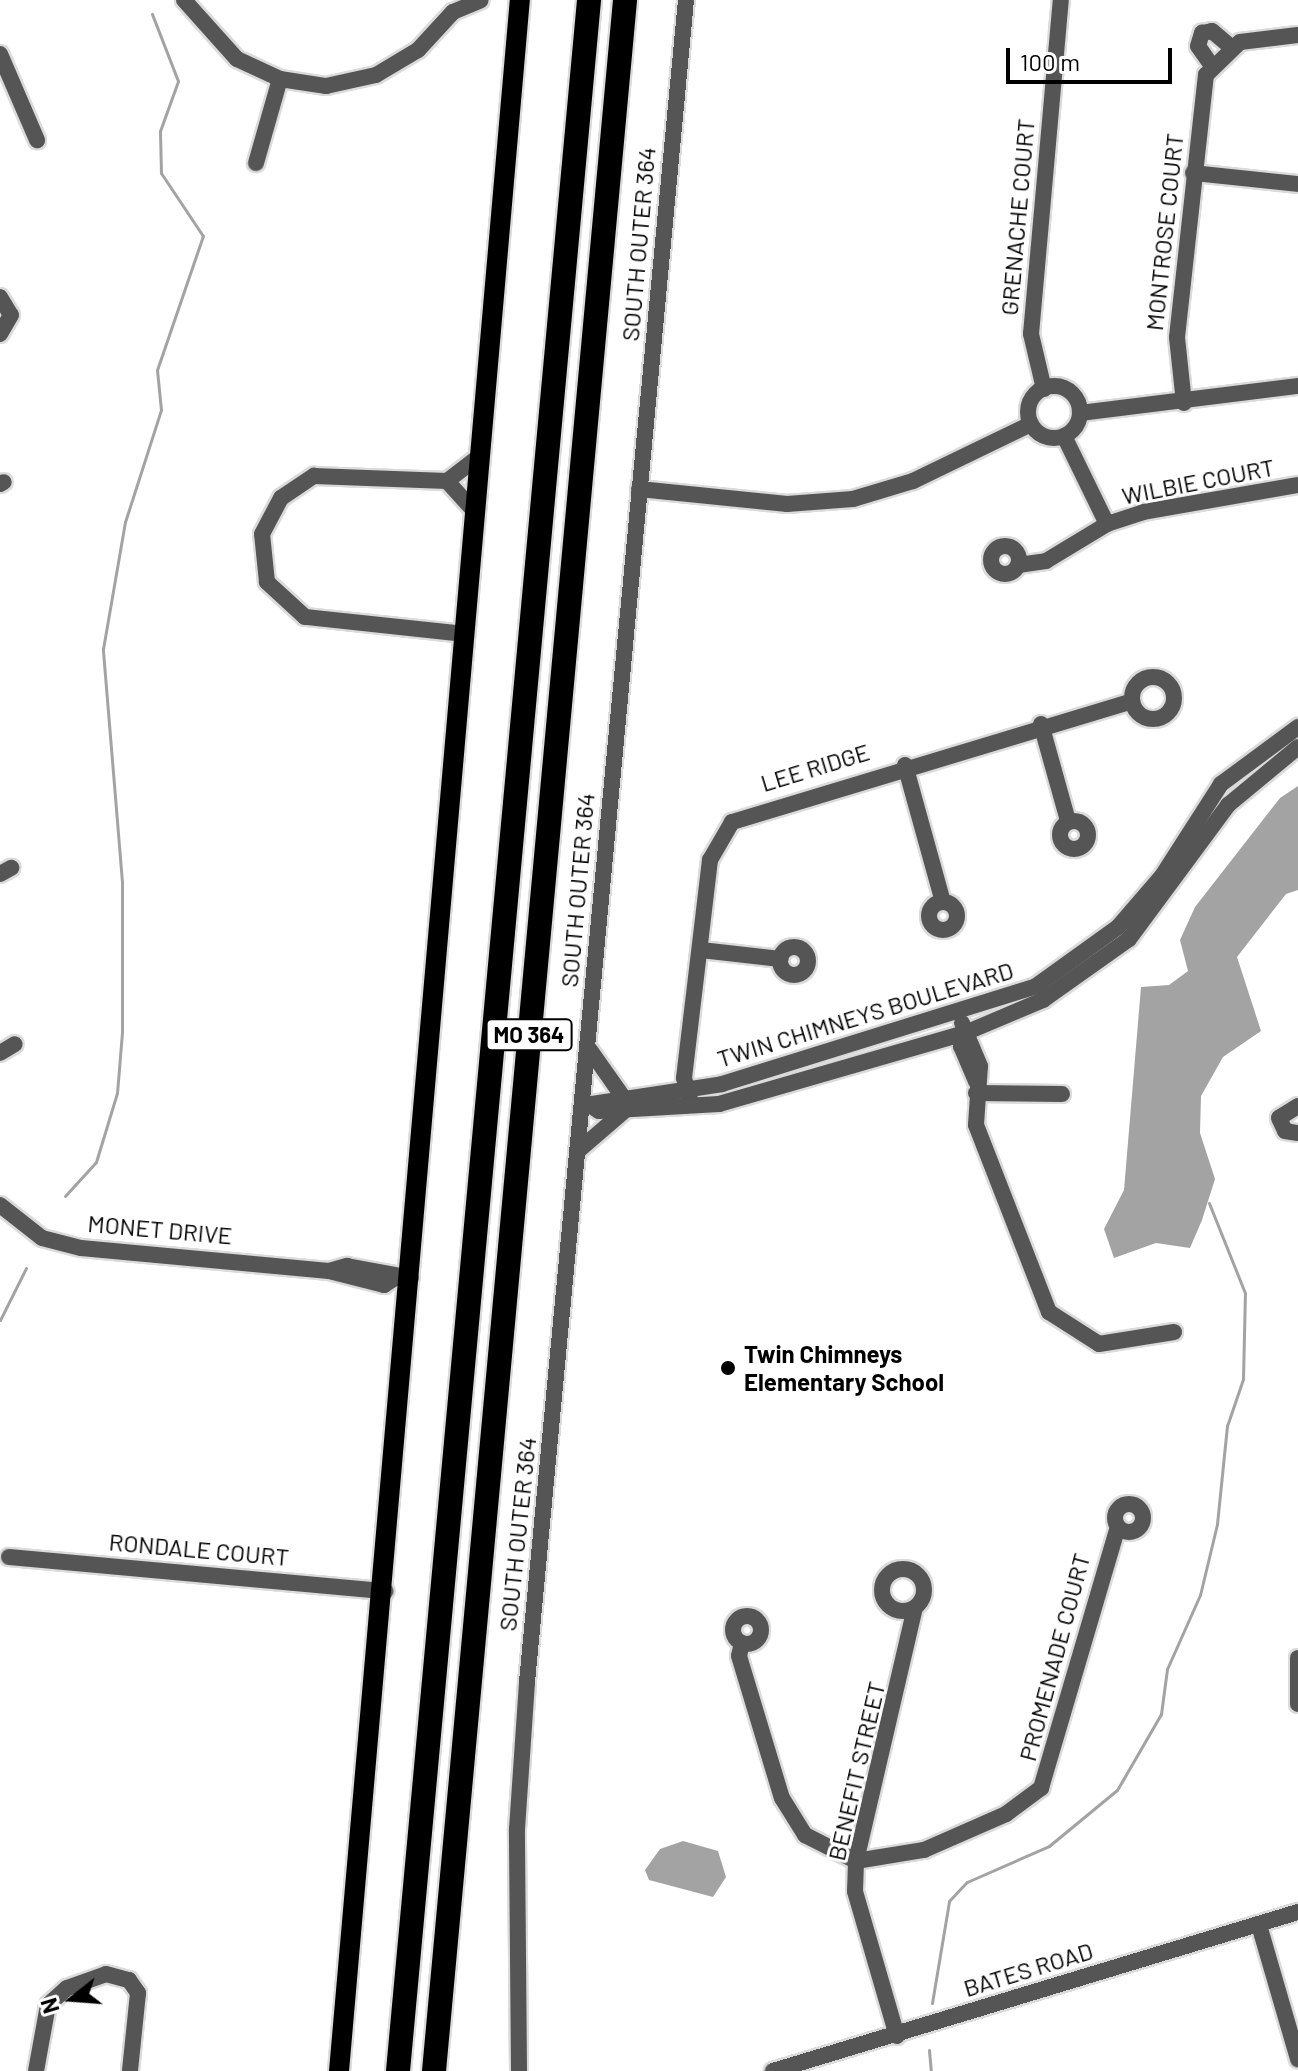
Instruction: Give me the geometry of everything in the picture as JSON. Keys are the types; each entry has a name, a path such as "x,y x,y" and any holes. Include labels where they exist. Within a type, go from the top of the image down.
{"highway":[{"name":"MO 364","path":"398,2071 589,0"},
{"name":"MO 364","path":"434,2071 625,0"}],"main road":[{"path":"339,2071 385,1591 404,1277 476,513 520,0"}],"street":[{"path":"184,0 237,59 280,79 326,86 376,75 418,50 453,12 481,0"},
{"name":"SOUTH OUTER 364","path":"519,2071 518,1806 579,1150 588,1102 588,1048 686,0"},
{"name":"GRENACHE COURT","path":"1044,389 1030,343 1061,0"},
{"name":"MONTROSE COURT","path":"1184,403 1177,351 1193,173 1212,66 1198,46 1202,33 1212,31 1231,47 1298,35"},
{"path":"1212,66 1231,47"},
{"path":"0,54 37,140"},
{"path":"256,163 280,79"},
{"path":"1193,173 1298,184"},
{"path":"0,297 11,315 0,334"},
{"path":"1080,413 1067,390 1044,389 1030,404 1031,424 1047,437 1064,436 1080,413 1184,403 1298,386"},
{"path":"639,489 831,503 913,481 1031,424"},
{"name":"WILBIE COURT","path":"1064,436 1107,524"},
{"path":"465,634 305,617 267,582 260,558 268,515 314,476 447,481 481,455"},
{"path":"447,481 476,513"},
{"name":"WILBIE COURT","path":"1018,565 1046,561 1107,524 1179,504 1298,485"},
{"name":"LEE RIDGE","path":"690,1099 710,860 732,822 905,765 1041,724 1132,701"},
{"path":"1041,724 1068,821"},
{"name":"TWIN CHIMNEYS BOULEVARD","path":"690,1099 959,1015 1036,986 1118,927 1162,876 1221,784 1298,727"},
{"name":"TWIN CHIMNEYS BOULEVARD","path":"588,1102 624,1104 690,1099 965,1034 1043,1000 1129,939 1228,805 1298,747"},
{"path":"905,765 943,902"},
{"path":"701,950 780,959"},
{"path":"959,1015 965,1034 961,1046 976,1088 985,1153 1049,1312 1099,1344 1174,1332"},
{"path":"579,1150 624,1104 588,1048"},
{"path":"976,1088 1062,1094"},
{"path":"1298,1106 1279,1118 1285,1131 1298,1133"},
{"name":"MONET DRIVE","path":"0,1205 42,1238 81,1248 329,1271 384,1285 404,1277"},
{"name":"PROMENADE COURT","path":"856,1861 924,1850 1036,1794 1118,1527"},
{"name":"RONDALE COURT","path":"9,1557 385,1591"},
{"name":"BENEFIT STREET","path":"897,2036 855,1891 856,1861 915,1608"},
{"path":"742,1643 739,1656 787,1811 805,1835 856,1861"},
{"path":"1298,1658 1298,1704"},
{"name":"BATES ROAD","path":"773,2071 897,2036 1298,1912"},
{"path":"1259,1925 1298,2059"},
{"path":"36,2071 48,2005 67,1988 106,1974 129,1980 138,1993 130,2071"}],"shaded area":[{"path":"1298,786 1298,890 1286,894 1237,957 1261,1031 1223,1057 1201,1096 1200,1133 1215,1179 1202,1220 1190,1248 1156,1243 1114,1258 1104,1229 1124,1190 1141,987 1169,985 1188,971 1180,940 1195,907 1280,798"},
{"path":"683,1841 718,1851 726,1877 713,1897 649,1880 645,1870 660,1849"}],"waterway":[{"path":"65,1196 96,1162 117,1093 122,1032 122,882 103,649 125,522 161,410 157,370 203,236 161,173 160,131 178,81 152,14"},
{"path":"932,2003 949,1901 967,1882 1049,1846 1117,1790 1161,1714 1167,1669 1200,1595 1217,1524 1227,1426 1243,1379 1245,1293 1209,1203"},
{"path":"0,1320 26,1268"},
{"path":"929,2050 931,2071"}],"place":[{"name":"Twin Chimneys Elementary School","path":"728,1368"}]}
